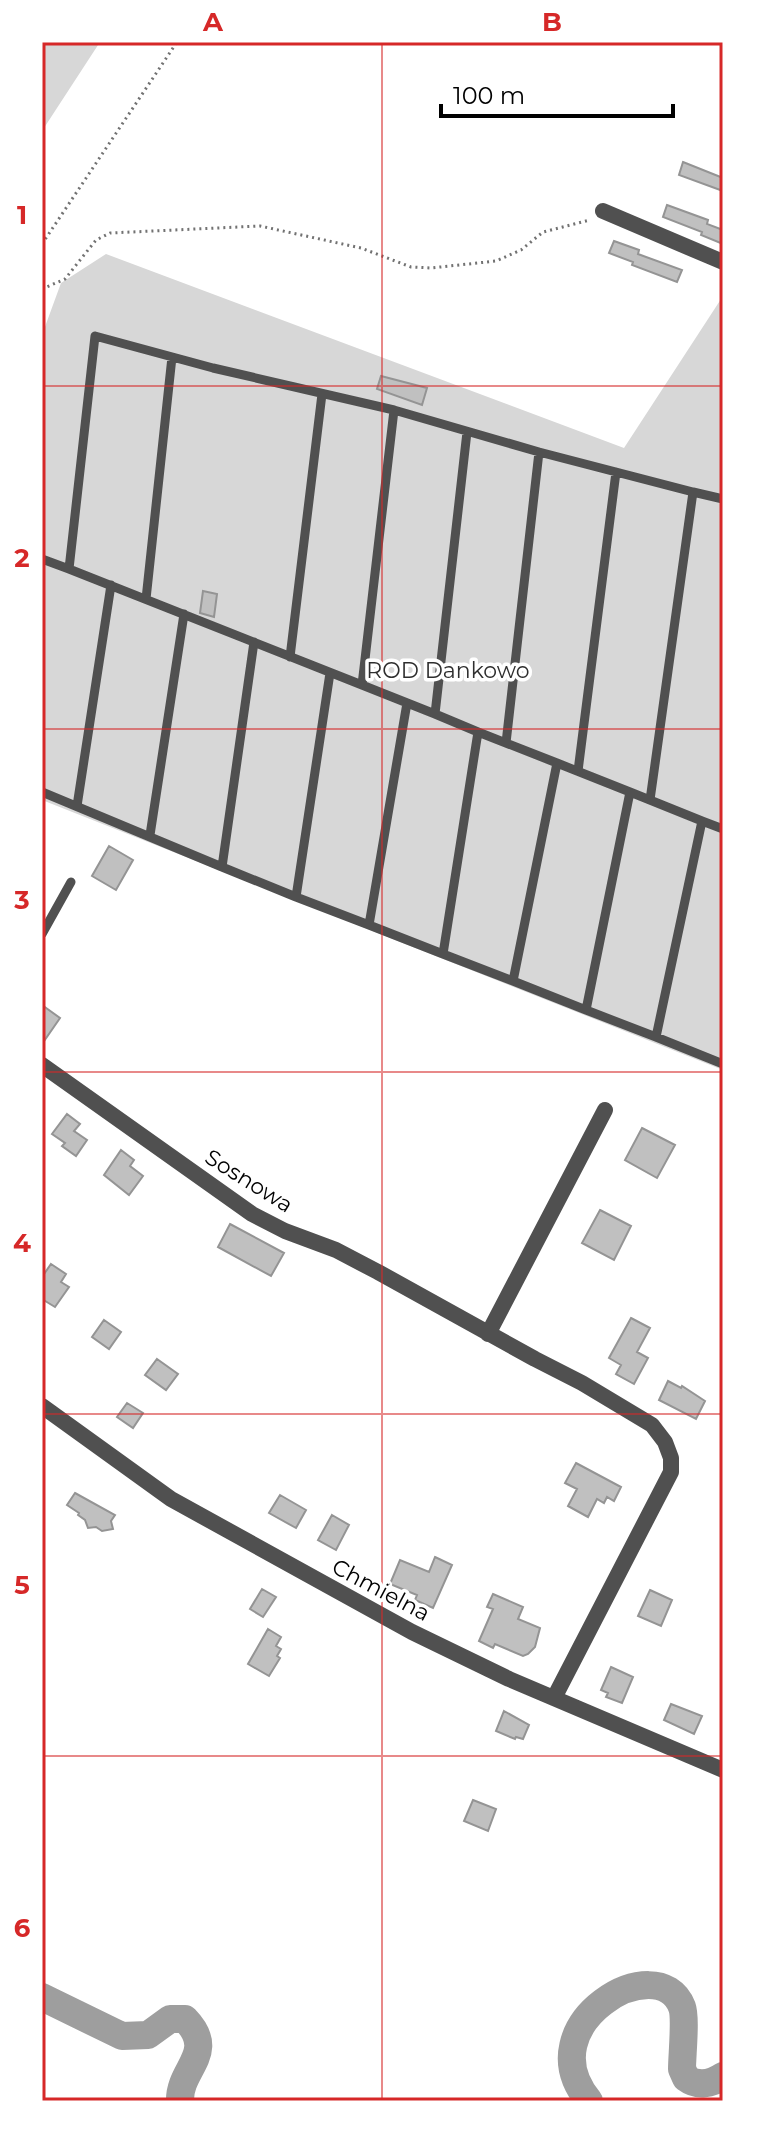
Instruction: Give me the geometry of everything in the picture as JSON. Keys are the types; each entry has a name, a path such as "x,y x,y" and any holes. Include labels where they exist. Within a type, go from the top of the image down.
{"street":[{"path":"603,211 723,262"},
{"name":"Sosnowa","path":"42,1065 252,1214 285,1231 336,1250 582,1383 652,1425 665,1442 671,1458 671,1472 554,1698"},
{"path":"488,1334 605,1110"},
{"name":"Chmielna","path":"42,1406 178,1504 438,1645 723,1770"}],"lane":[{"path":"69,569 95,336 394,410 539,452 723,499"},
{"path":"146,599 172,357"},
{"path":"290,657 322,394"},
{"path":"362,685 394,410"},
{"path":"435,714 467,432"},
{"path":"506,743 539,452"},
{"path":"578,771 616,472"},
{"path":"650,800 693,492"},
{"path":"42,559 723,829"},
{"path":"77,806 111,585"},
{"path":"150,835 184,614"},
{"path":"222,867 254,642"},
{"path":"296,897 330,673"},
{"path":"369,925 407,703"},
{"path":"443,954 478,732"},
{"path":"513,981 557,763"},
{"path":"42,792 296,897 723,1064"},
{"path":"586,1010 630,792"},
{"path":"656,1037 702,821"},
{"path":"42,934 71,882"}],"path":[{"path":"42,244 177,42"},
{"path":"42,289 65,279 96,240 110,233 260,226 361,248 411,267 431,268 496,261 521,250 543,232 594,219 603,211"}],"green space":[{"path":"42,42 100,42 42,131"},
{"name":"ROD Dankowo","path":"106,254 624,448 723,296 723,1070 42,800 42,335 61,283"}],"building":[{"path":"683,162 723,178 723,191 679,175"},
{"path":"667,205 708,220 707,224 723,230 723,244 663,217"},
{"path":"614,241 639,250 638,254 682,270 677,282 609,253"},
{"path":"381,376 427,388 422,405 377,389"},
{"path":"203,591 217,594 214,617 200,613"},
{"path":"109,846 133,860 116,890 92,876"},
{"path":"42,1005 60,1018 42,1044"},
{"path":"67,1114 80,1124 74,1131 87,1140 76,1156 52,1134"},
{"path":"642,1128 675,1145 657,1178 625,1160"},
{"path":"121,1150 134,1160 130,1166 143,1176 129,1195 104,1175"},
{"path":"600,1210 631,1226 614,1260 582,1243"},
{"path":"230,1224 284,1253 271,1276 218,1247"},
{"path":"51,1264 66,1274 61,1282 69,1287 55,1307 42,1299 42,1277"},
{"path":"631,1318 650,1328 637,1352 648,1358 634,1384 616,1374 621,1365 609,1358"},
{"path":"104,1320 121,1332 109,1349 92,1337"},
{"path":"157,1359 178,1374 166,1390 145,1375"},
{"path":"668,1381 705,1401 696,1419 659,1400"},
{"path":"127,1403 143,1413 133,1428 117,1417"},
{"path":"576,1463 621,1487 614,1501 607,1497 604,1503 597,1499 588,1517 568,1506 577,1489 565,1483"},
{"path":"75,1493 115,1515 111,1521 113,1529 102,1531 96,1527 88,1528 79,1513 67,1505"},
{"path":"280,1495 306,1510 296,1528 269,1513"},
{"path":"332,1515 349,1525 336,1550 318,1540"},
{"path":"435,1557 452,1565 433,1608 415,1600 417,1595 390,1584 400,1560 429,1572"},
{"path":"262,1589 276,1597 263,1617 250,1609"},
{"path":"650,1590 672,1600 661,1626 638,1616"},
{"path":"493,1594 523,1607 518,1619 540,1628 535,1647 528,1654 523,1656 479,1641 493,1609 487,1607"},
{"path":"268,1629 281,1637 276,1646 281,1649 277,1656 280,1658 269,1676 248,1664"},
{"path":"611,1667 633,1677 622,1703 606,1697 608,1693 601,1690"},
{"path":"671,1704 702,1716 694,1734 664,1720"},
{"path":"504,1711 529,1725 523,1739 496,1731"},
{"path":"473,1800 496,1809 488,1831 464,1821"}],"waterway":[{"path":"589,2101 574,2072 573,2045 584,2021 603,2002 626,1990 649,1985 669,1990 682,2007 682,2069 686,2078 695,2083 704,2083 723,2076"},
{"path":"42,1997 122,2036 148,2035 170,2019 185,2019 194,2031 198,2051 181,2089 180,2101"}]}
